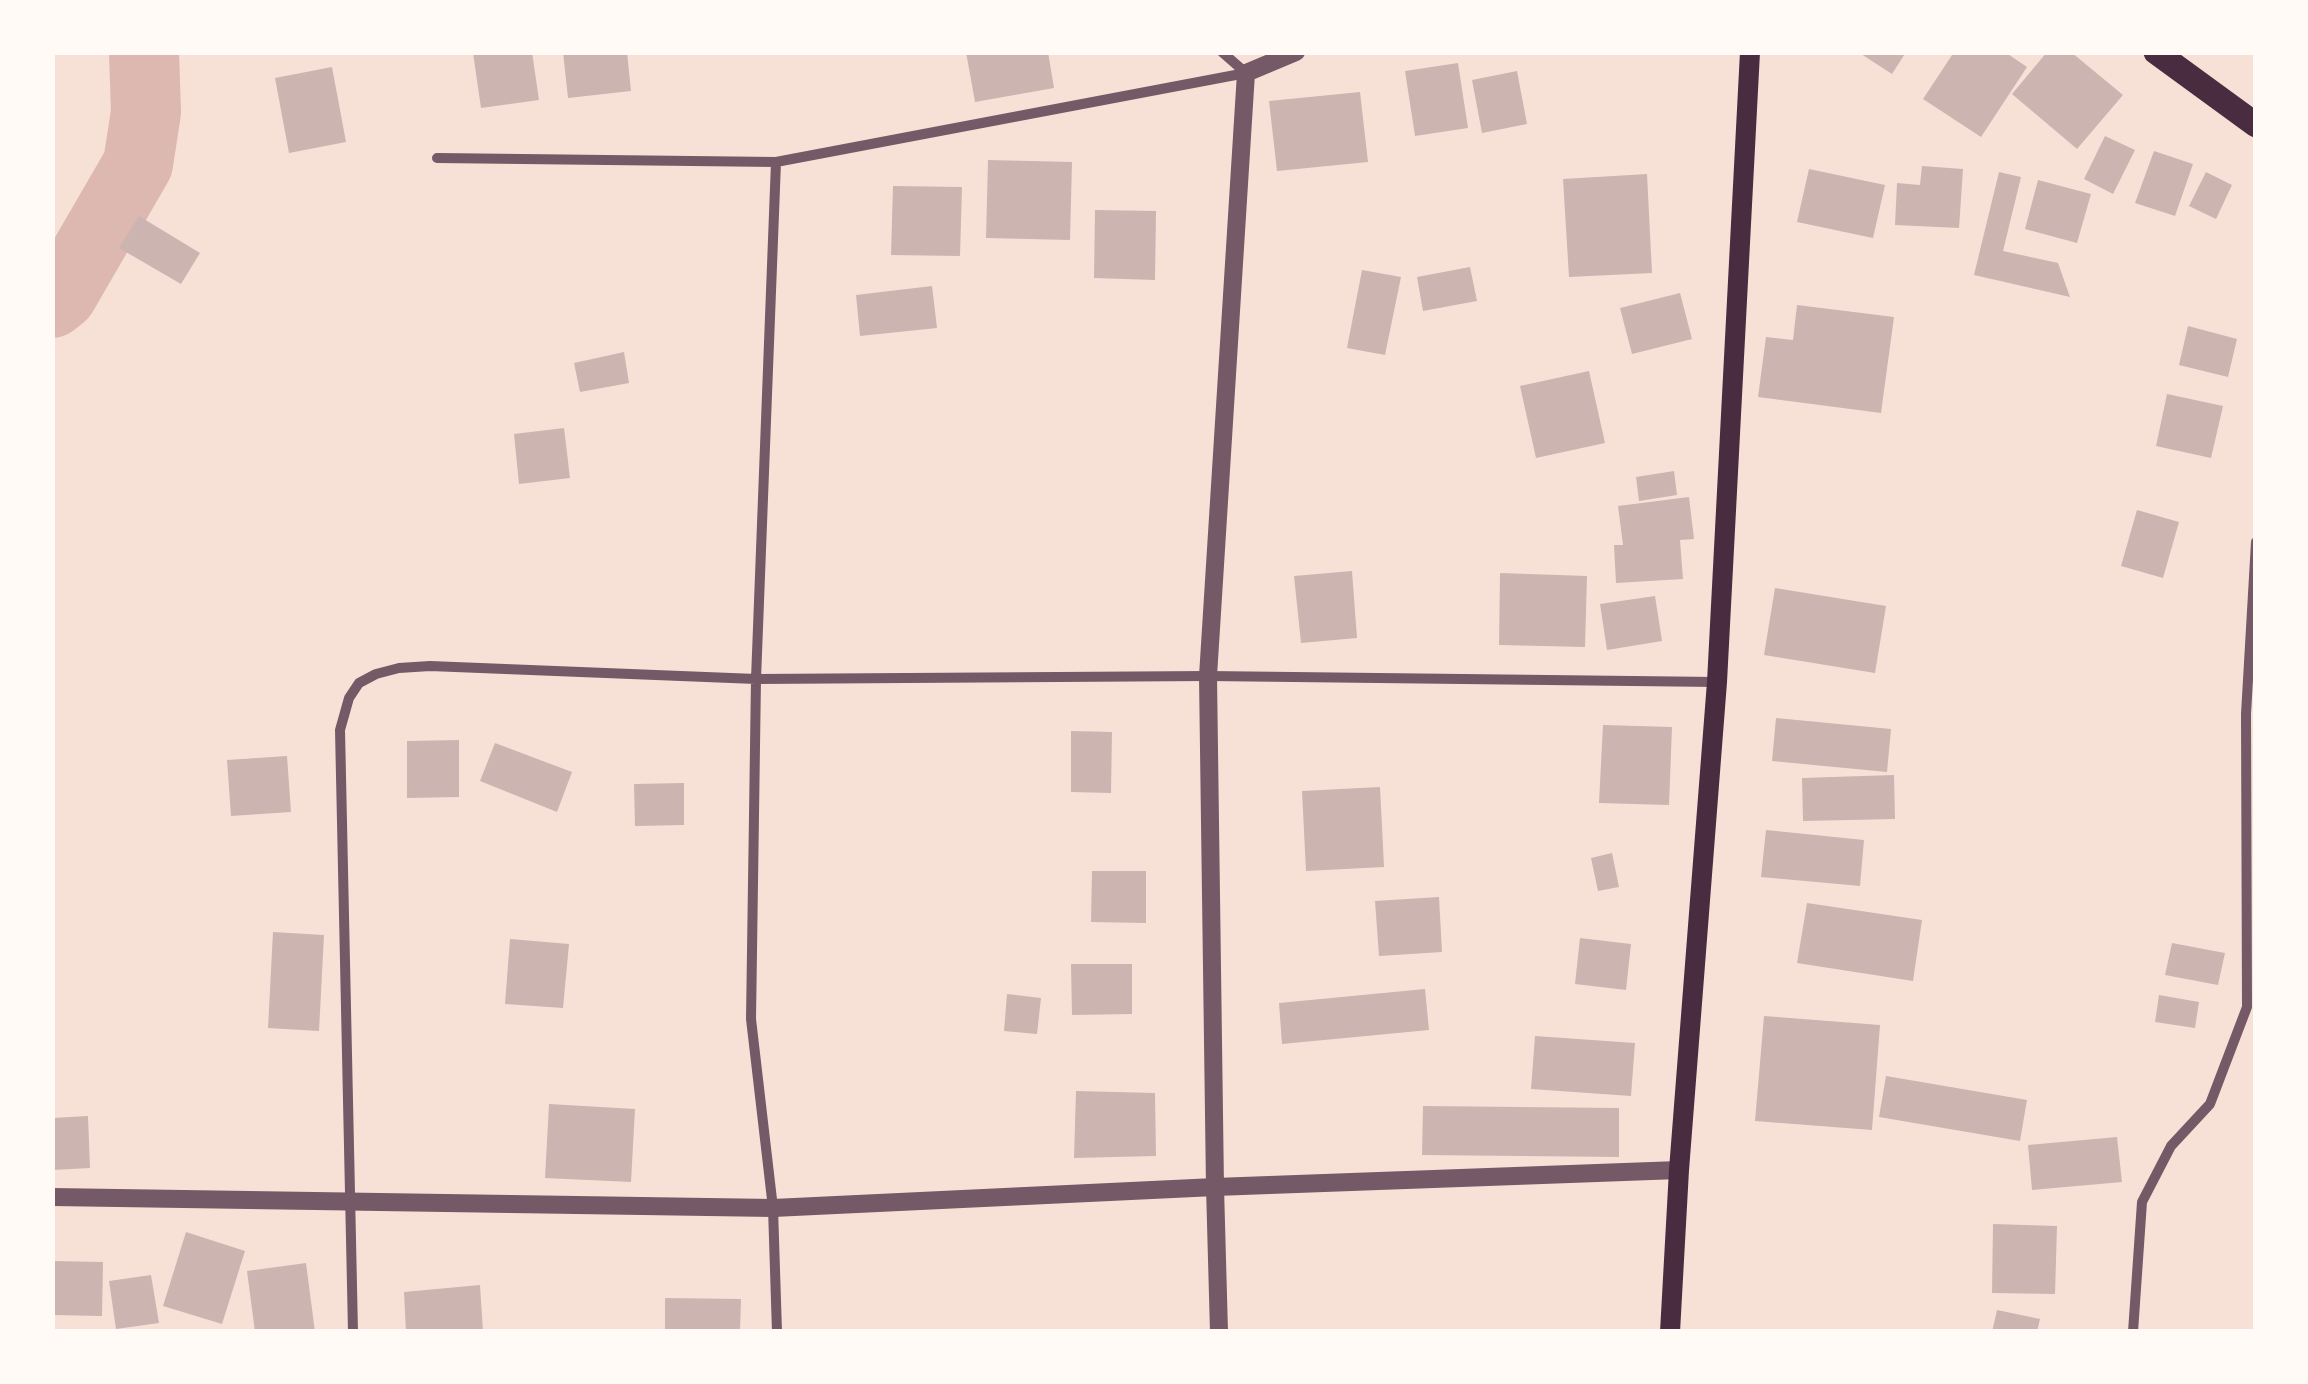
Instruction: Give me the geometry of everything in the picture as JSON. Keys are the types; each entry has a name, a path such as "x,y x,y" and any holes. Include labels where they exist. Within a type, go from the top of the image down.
{"main road":[{"path":"1670,1332 1716,682 1750,52"},
{"path":"2156,52 2256,125"}],"street":[{"path":"1222,52 1246,73"},
{"path":"437,158 776,162 1246,73 1296,52"},
{"path":"1220,1332 1208,676 1246,73"},
{"path":"776,162 756,678 751,1019 773,1208 777,1332"},
{"path":"2133,1332 2142,1202 2171,1146 2210,1104 2247,1007 2246,714 2256,542"},
{"path":"352,1332 340,730 359,683 376,674 430,666 756,678 1208,676 1716,682"},
{"path":"52,1196 773,1208 1679,1170"}],"building":[{"path":"532,52 539,100 481,108 473,53"},
{"path":"563,52 627,52 631,91 568,98"},
{"path":"966,52 1048,52 1054,88 975,102"},
{"path":"1858,52 1906,52 1892,74"},
{"path":"1954,52 2005,52 2027,67 1981,137 1923,99"},
{"path":"2047,52 2071,52 2123,95 2077,149 2012,94"},
{"path":"1458,63 1468,128 1415,136 1405,71"},
{"path":"332,67 346,142 289,153 275,78"},
{"path":"1517,71 1527,124 1482,133 1472,80"},
{"path":"1360,92 1368,162 1277,171 1269,101"},
{"path":"2105,136 2135,150 2113,194 2084,179"},
{"path":"2154,151 2193,164 2175,216 2135,203"},
{"path":"988,160 1072,162 1070,240 986,238"},
{"path":"1922,166 1963,169 1959,228 1895,225 1897,183 1920,185"},
{"path":"1809,169 1885,185 1873,238 1797,222"},
{"path":"1999,172 2021,177 2003,251 2058,263 2070,297 1974,275"},
{"path":"2206,172 2232,185 2216,219 2189,206"},
{"path":"1647,174 1652,273 1569,277 1563,179"},
{"path":"2038,180 2091,194 2077,243 2025,229"},
{"path":"893,186 962,187 960,256 891,255"},
{"path":"1095,210 1156,211 1155,280 1094,278"},
{"path":"139,216 200,253 181,284 119,248"},
{"path":"1470,267 1477,301 1423,311 1417,277"},
{"path":"1362,270 1401,277 1385,355 1347,348"},
{"path":"932,286 937,328 860,336 856,295"},
{"path":"1680,293 1692,339 1632,354 1620,308"},
{"path":"1797,305 1894,317 1881,413 1758,397 1766,337 1793,340"},
{"path":"2188,326 2237,339 2228,377 2179,365"},
{"path":"624,352 629,383 580,392 574,363"},
{"path":"1589,371 1605,443 1536,458 1520,386"},
{"path":"2167,394 2223,406 2211,458 2156,446"},
{"path":"564,428 570,478 519,484 514,434"},
{"path":"1674,471 1677,495 1639,501 1636,477"},
{"path":"1689,497 1694,539 1680,540 1683,579 1616,583 1614,545 1623,545 1618,506"},
{"path":"2137,510 2179,522 2163,578 2121,566"},
{"path":"1352,571 1357,638 1301,643 1294,576"},
{"path":"1500,573 1587,576 1585,647 1499,645"},
{"path":"1775,588 1886,606 1875,673 1764,655"},
{"path":"1655,596 1662,641 1607,650 1600,604"},
{"path":"1776,718 1891,729 1887,772 1772,761"},
{"path":"1603,725 1672,727 1669,805 1599,803"},
{"path":"1071,731 1112,732 1111,793 1071,792"},
{"path":"459,740 459,797 407,798 407,741"},
{"path":"495,743 572,772 557,812 480,781"},
{"path":"287,756 291,812 231,816 227,760"},
{"path":"1894,775 1895,819 1803,821 1802,778"},
{"path":"684,783 684,825 635,826 634,784"},
{"path":"1380,787 1384,867 1306,871 1302,791"},
{"path":"1766,830 1864,840 1860,886 1761,877"},
{"path":"1612,853 1619,887 1598,891 1591,858"},
{"path":"1092,871 1146,871 1146,923 1091,922"},
{"path":"1439,897 1442,952 1379,956 1375,901"},
{"path":"1807,903 1922,920 1913,981 1797,963"},
{"path":"273,932 324,935 319,1031 268,1028"},
{"path":"1580,938 1631,944 1626,990 1575,984"},
{"path":"510,939 569,944 563,1008 505,1004"},
{"path":"2172,943 2225,953 2218,985 2165,975"},
{"path":"1071,964 1132,964 1132,1014 1072,1015"},
{"path":"1425,989 1429,1030 1282,1044 1279,1003"},
{"path":"1007,994 1041,998 1037,1034 1004,1031"},
{"path":"2159,995 2199,1002 2195,1028 2155,1022"},
{"path":"1764,1016 1880,1025 1872,1130 1755,1121"},
{"path":"1535,1036 1635,1043 1631,1096 1531,1089"},
{"path":"1886,1076 2027,1100 2020,1141 1879,1117"},
{"path":"1076,1091 1155,1093 1156,1156 1074,1158"},
{"path":"549,1104 635,1109 631,1182 545,1178"},
{"path":"1423,1106 1619,1108 1619,1157 1422,1155"},
{"path":"88,1116 90,1168 52,1170 52,1118"},
{"path":"2117,1137 2122,1182 2032,1190 2028,1145"},
{"path":"1993,1224 2057,1226 2055,1294 1992,1293"},
{"path":"186,1232 245,1251 222,1324 163,1306"},
{"path":"52,1261 103,1262 102,1316 52,1315"},
{"path":"306,1263 315,1332 255,1332 247,1271"},
{"path":"151,1275 159,1323 116,1329 109,1281"},
{"path":"480,1285 483,1332 406,1332 404,1292"},
{"path":"665,1298 741,1299 740,1332 665,1332"},
{"path":"1997,1310 2040,1319 2037,1332 1992,1332"}],"waterway":[{"path":"52,303 62,295 138,164 146,112 144,52"}]}
